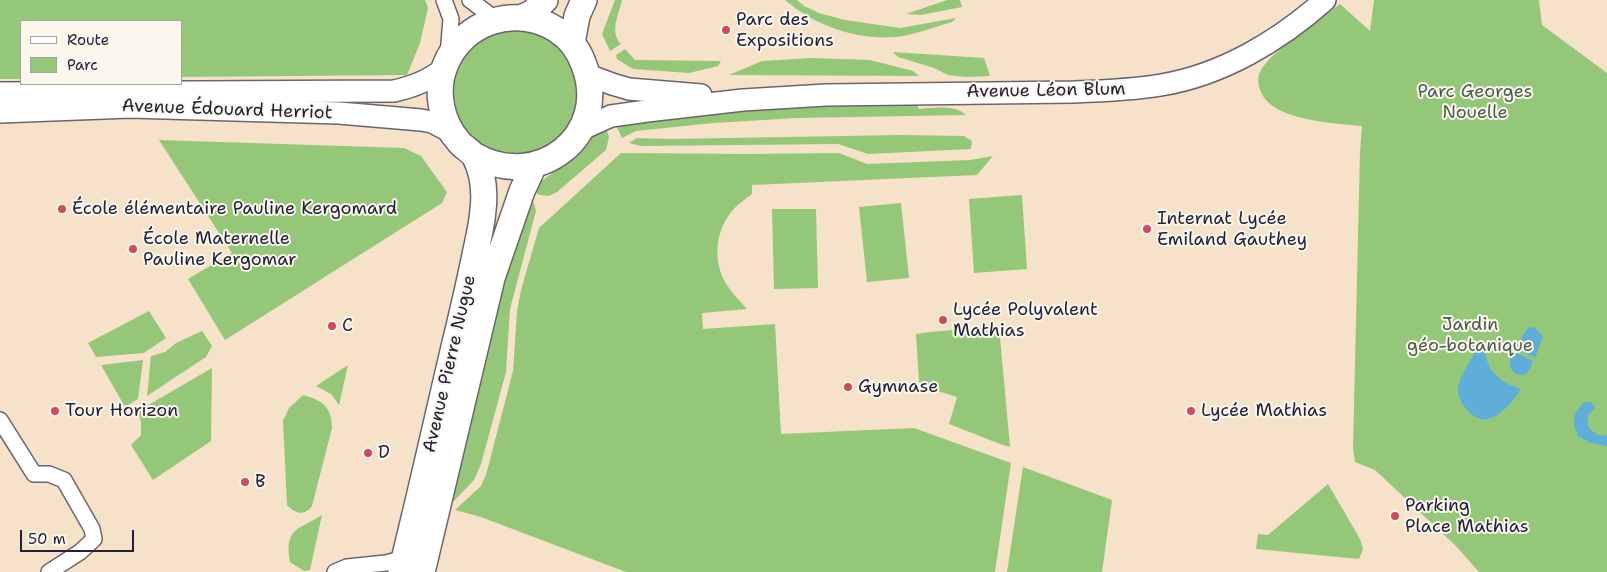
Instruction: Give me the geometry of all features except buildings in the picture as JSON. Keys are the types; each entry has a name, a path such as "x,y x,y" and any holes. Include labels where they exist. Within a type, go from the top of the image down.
{"main road":[{"path":"523,17 532,12 545,0"},
{"path":"572,43 577,16 584,0"},
{"name":"Avenue Léon Blum","path":"580,130 611,116 647,110 743,100 836,95 1089,92 1160,85 1198,76 1240,58 1280,35 1325,0"},
{"path":"523,17 541,22 558,30 572,43 581,57 588,75 590,94 588,113 580,130 571,142 548,160 521,168 485,161 464,148 451,132 442,110 440,96 441,77 445,64 457,44 470,32 495,19 523,17"},
{"name":"Avenue Édouard Herriot","path":"0,93 394,91 409,88 435,76 445,64"},
{"name":"Avenue Léon Blum","path":"588,75 629,89 743,100"},
{"name":"Avenue Édouard Herriot","path":"0,112 130,107 329,113 403,117 432,122 451,132"},
{"name":"Avenue Pierre Nugue","path":"409,567 480,230 483,209 483,186 474,155"},
{"name":"Avenue Pierre Nugue","path":"409,567 492,278 522,191 534,165"}],"street":[{"path":"444,0 451,19 445,64"},
{"path":"470,0 495,19"},
{"path":"0,420 34,474 49,474 64,480 92,528 94,540 80,552 49,572"},
{"path":"335,572 347,567 386,563 409,567"}],"green space":[{"path":"0,0 425,0 428,8 420,43 407,75 182,77 182,20 20,20 20,79 0,79"},
{"path":"615,0 622,0 615,28 617,39 621,44 610,51 602,34"},
{"path":"785,0 797,0 804,6 819,13 845,20 900,28 956,18 952,22 903,36 866,36 823,24"},
{"path":"947,0 960,0 962,7 921,15 906,14"},
{"path":"1374,0 1539,0 1542,25 1607,73 1607,572 1479,572 1456,546 1375,470 1355,462 1353,448 1362,126 1321,122 1291,115 1268,102 1261,92 1258,79 1261,70 1273,56 1340,4 1370,31"},
{"path":"515,28 539,33 560,47 574,68 579,92 574,116 560,137 539,151 515,156 491,151 470,137 456,116 451,92 456,68 470,47 491,33"},
{"path":"625,49 635,60 721,61 718,66 689,73 633,69 617,59 616,55"},
{"path":"893,52 984,58 990,76 966,77 948,75 934,68 898,57"},
{"path":"812,58 870,60 913,71 919,76 729,75 762,61"},
{"path":"915,102 919,109 950,108 966,115 797,118 713,123 636,131 622,138 616,125 658,116 792,107"},
{"path":"605,125 609,137 606,150 557,192 549,196 540,195 532,190 542,180 576,156"},
{"path":"964,136 972,141 971,149 868,154 838,144 641,146 629,143 637,138"},
{"path":"159,140 404,148 421,156 447,192 442,203 225,340 188,279 232,253"},
{"path":"621,153 839,153 867,164 970,160 993,156 977,175 752,185 752,194 734,209 725,222 721,230 718,246 718,262 723,278 731,291 747,309 702,313 703,329 775,324 781,434 914,428 1011,463 995,572 626,572 481,517 455,510 481,486 486,475 513,371 517,311 521,290 539,228"},
{"path":"1022,195 1027,269 974,273 969,199"},
{"path":"527,201 534,203 536,211 510,309 506,372 481,464 474,480 452,503 435,572 499,281"},
{"path":"901,203 909,278 867,282 859,207"},
{"path":"772,209 816,209 818,288 774,289"},
{"path":"149,311 166,338 144,353 96,357 88,343"},
{"path":"999,326 1010,447 949,424 957,397 925,387 919,382 916,334"},
{"path":"202,331 212,346 206,357 147,396 151,356 165,352 176,343"},
{"path":"143,360 138,399 125,407 101,365"},
{"path":"348,365 339,405 331,394 316,386"},
{"path":"212,368 211,441 153,480 131,445 141,435 141,422 138,411"},
{"path":"303,395 316,399 325,406 332,421 332,428 312,506 300,513 287,505 283,421 289,408"},
{"path":"1023,467 1112,500 1102,572 1007,572"},
{"path":"1328,484 1360,539 1363,549 1359,559 1256,549 1258,534 1268,535"},
{"path":"322,515 310,570 304,571 290,562 289,542 295,531"}],"water":[{"path":"1528,328 1535,328 1543,336 1535,358 1515,348"},
{"path":"1480,343 1485,344 1487,361 1494,373 1506,383 1521,389 1511,403 1497,415 1482,419 1475,417 1463,405 1458,389 1464,372"},
{"path":"1513,351 1533,361 1529,370 1523,375 1516,374 1511,369 1510,361"},
{"path":"1585,402 1591,402 1595,408 1588,415 1588,427 1597,435 1607,436 1607,446 1591,443 1577,436 1574,418 1578,409"}],"place":[{"name":"Parc des Expositions","path":"726,30"},
{"name":"École élémentaire Pauline Kergomard","path":"62,209"},
{"name":"Internat Lycée Emiland Gauthey","path":"1147,229"},
{"name":"École Maternelle Pauline Kergomar","path":"133,249"},
{"name":"Lycée Polyvalent Mathias","path":"943,320"},
{"name":"C","path":"332,326"},
{"name":"Gymnase","path":"848,387"},
{"name":"Tour Horizon","path":"55,411"},
{"name":"Lycée Mathias","path":"1191,411"},
{"name":"D","path":"368,453"},
{"name":"B","path":"245,482"},
{"name":"Parking Place Mathias","path":"1395,516"}],"park label":[{"name":"Parc Georges Nouelle","path":"1475,102"},
{"name":"Jardin géo-botanique","path":"1470,335"}]}
